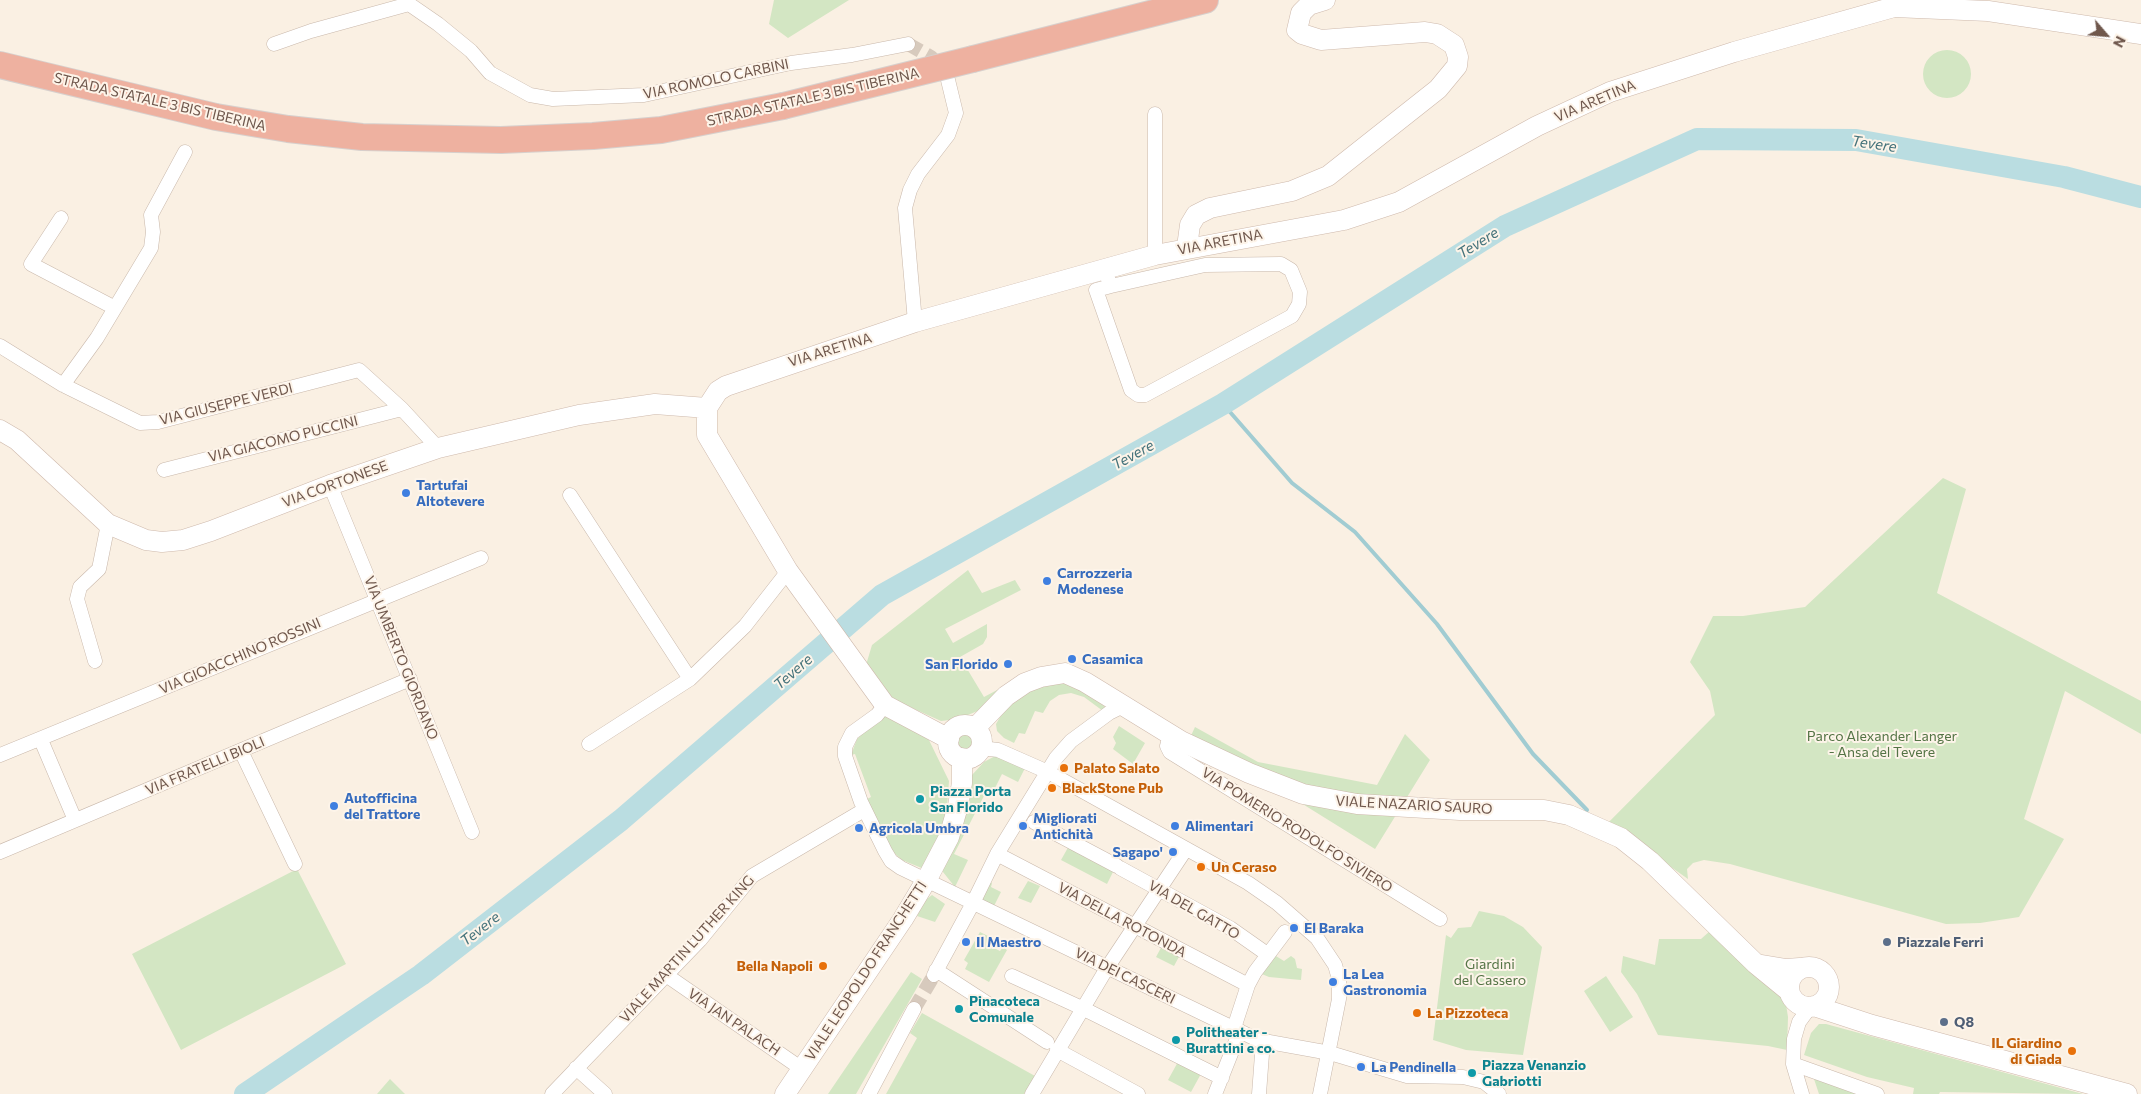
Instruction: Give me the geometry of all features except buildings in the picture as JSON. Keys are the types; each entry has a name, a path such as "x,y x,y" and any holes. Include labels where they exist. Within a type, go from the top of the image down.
{"highway":[{"name":"STRADA STATALE 3 BIS TIBERINA","path":"971,52 1142,0"},
{"name":"STRADA STATALE 3 BIS TIBERINA","path":"0,65 216,117 288,129 362,137 501,140 593,136 661,130 782,98 971,52 1205,0"},
{"name":"STRADA STATALE 3 BIS TIBERINA","path":"0,49 218,100 292,113 365,122 501,125 593,121 782,98"}],"main road":[{"path":"1187,247 1190,225 1196,215 1210,208 1292,191 1328,176 1438,89 1457,66 1458,57 1454,45 1437,34 1425,32 1321,40 1302,34 1297,30 1301,13 1309,5 1326,0"},
{"name":"VIA ARETINA","path":"707,408 718,391 733,382 915,322 1107,278 1155,255 1187,247 1344,220 1399,202 1537,126 1610,92 1734,52 1894,7 1988,11 2141,34"},
{"name":"VIA CORTONESE","path":"0,430 17,440 108,524 146,540 162,542 183,540 330,485 438,448 579,415 655,404 707,408"},
{"path":"707,408 707,435 715,451 788,571 871,688 885,705 948,739"},
{"name":"VIALE NAZARIO SAURO","path":"976,728 1006,696 1025,683 1057,674 1065,674 1085,682 1170,734 1249,774 1303,794 1334,801 1460,810 1544,810 1569,815 1621,838 1657,868 1756,964 1789,991"},
{"path":"959,726 976,728 982,737 981,748 973,757 962,758 953,753 948,739 950,733 959,726"},
{"name":"VIALE LEOPOLDO FRANCHETTI","path":"785,1094 903,919 949,838 962,783 962,758"},
{"path":"1756,964 1786,969 1808,966 1818,968 1825,974 1833,992 1862,1022"},
{"path":"1800,968 1790,980 1789,991 1798,1004 2128,1094"},
{"path":"1812,1007 1827,997 1829,983"}],"street":[{"path":"274,44 409,2"},
{"name":"VIA ROMOLO CARBINI","path":"409,2 471,51 490,73 530,95 553,100 644,95 791,63 852,55 908,44"},
{"path":"915,322 905,208 910,190 918,174 948,135 956,112 948,80"},
{"path":"1155,114 1155,255"},
{"path":"63,385 97,338 150,248 152,232 151,215 185,152"},
{"path":"61,218 31,264 115,308"},
{"path":"1281,264 1291,270 1300,292 1299,304 1292,316 1145,395 1138,395 1132,390 1096,290 1107,278 1205,265 1281,264"},
{"name":"VIA GIUSEPPE VERDI","path":"0,346 63,385 140,423 158,422 359,370 402,409 438,448"},
{"name":"VIA GIACOMO PUCCINI","path":"164,470 402,409"},
{"name":"VIA UMBERTO GIORDANO","path":"330,485 472,832"},
{"path":"570,495 690,679"},
{"path":"95,661 77,599 80,587 99,569 108,524"},
{"name":"VIA GIOACCHINO ROSSINI","path":"0,755 41,740 377,599 481,558"},
{"path":"589,744 690,679 745,626 788,571"},
{"name":"VIA FRATELLI BIOLI","path":"0,852 410,679"},
{"path":"885,705 877,715 852,733 845,747 845,756 864,810 891,861 901,868 927,879"},
{"path":"1123,706 1109,713 1071,740 1056,758 1048,772 1029,819 997,854 973,903 935,972 1055,1047 1138,1094"},
{"name":"VIA POMERIO RODOLFO SIVIERO","path":"1170,734 1167,746 1170,752 1440,919"},
{"path":"41,740 75,820"},
{"path":"981,748 998,750 1048,772 1248,883 1291,925 1317,938 1335,965 1339,979 1339,1006 1320,1094"},
{"path":"241,751 294,864"},
{"name":"VIALE MARTIN LUTHER KING","path":"552,1094 700,940 752,876 864,810"},
{"name":"VIA DEL GATTO","path":"1029,819 1230,928 1267,954"},
{"path":"1032,1094 1055,1047 1186,849"},
{"name":"VIA DELLA ROTONDA","path":"997,854 1248,985"},
{"name":"VIA DEI CASCERI","path":"927,879 1107,968 1263,1041 1330,1053 1407,1076 1464,1077 1484,1082 1499,1094"},
{"path":"1215,1094 1237,1030 1248,985 1267,954 1291,925"},
{"name":"VIA JAN PALACH","path":"666,975 802,1068"},
{"path":"1012,976 1082,1008 1222,1078"},
{"path":"1802,1094 1793,1064 1796,1030 1812,1007"},
{"path":"869,1094 914,1009"},
{"path":"1258,1094 1263,1041"},
{"path":"1793,1064 1877,1094"},
{"path":"576,1068 604,1094"}],"green space":[{"path":"774,0 849,0 788,38 769,24"},
{"path":"1942,50 1952,50 1964,57 1971,69 1971,79 1964,91 1952,98 1942,98 1934,94 1927,87 1923,79 1923,69 1927,61 1934,54"},
{"name":"Parco Alexander Langer - Ansa del Tevere","path":"1943,478 1966,489 1937,593 2141,701 2141,734 2065,691 2024,819 2064,839 2019,917 1980,923 1946,924 1730,864 1704,860 1693,863 1687,869 1688,879 1654,855 1595,836 1715,715 1710,691 1690,662 1713,616 1743,616 1805,607"},
{"path":"968,570 982,593 1015,580 1021,590 945,629 953,643 987,624 987,637 983,644 960,657 984,697 999,689 980,710 958,719 941,721 890,698 866,665 872,645"},
{"path":"1061,681 1080,689 1107,708 1103,711 1084,697 1071,693 1059,695 1050,701 1043,713 1035,711 1025,734 1019,733 1014,743 1004,738 997,731 996,724 1010,700 1029,687"},
{"path":"886,711 926,734 949,781 946,821 924,869 902,860 893,852 865,800 871,797 855,754 851,755 857,739"},
{"path":"1119,726 1145,743 1133,764 1113,749 1116,743 1113,737"},
{"path":"1195,727 1258,762 1377,785 1405,734 1430,760 1375,849 1272,785 1189,740"},
{"path":"966,730 974,733 977,741 974,749 966,752 958,749 955,741 958,733"},
{"path":"997,755 1025,768 1018,782 1002,774 991,796 985,794 954,854 968,860 955,887 943,872 942,867 972,775 984,762"},
{"path":"1070,844 1115,868 1107,884 1061,860"},
{"path":"297,869 346,964 181,1050 132,954"},
{"path":"1028,881 1040,886 1031,903 1018,898"},
{"path":"990,882 992,883 991,887 1001,892 993,908 982,900"},
{"path":"932,895 945,904 935,922 917,916 924,901"},
{"name":"Giardini del Cassero","path":"1479,911 1504,916 1523,927 1542,947 1523,1055 1466,1050 1433,1040 1446,935 1451,938 1458,928 1471,927"},
{"path":"1710,931 1784,992 1788,1017 1787,1050 1768,1046 1658,1035 1637,994 1621,972 1623,956 1655,965 1659,939 1701,939"},
{"path":"980,932 990,937 986,944 1000,951 1003,947 1007,950 989,982 965,969 968,963 964,960"},
{"path":"1163,944 1181,953 1174,966 1156,957"},
{"path":"1271,953 1284,961 1291,956 1295,959 1297,968 1302,969 1301,980 1269,977 1257,972"},
{"path":"911,972 922,979 856,1094 828,1094"},
{"path":"1606,976 1633,1017 1610,1032 1584,991"},
{"path":"922,1013 1035,1076 1024,1094 886,1094 917,1038 910,1033"},
{"path":"1819,1024 1826,1024 2083,1094 1940,1092 1939,1094 1913,1094 1914,1088 1867,1077 1804,1055 1811,1033"},
{"path":"1179,1060 1202,1072 1191,1092 1168,1080"},
{"path":"1812,1073 1869,1094 1819,1094"},
{"path":"390,1079 405,1094 377,1094"}],"waterway":[{"name":"Tevere","path":"245,1094 421,975 621,820 882,595 1223,404 1505,226 1697,139 1856,140 2064,177 2141,197"},
{"path":"1223,404 1292,483 1355,532 1437,624 1533,754 1587,810"}],"tunnel":[{"path":"908,44 931,57 941,69"},
{"path":"914,1009 934,975"}],"place":[{"name":"Tartufai Altotevere","path":"406,493"},
{"name":"Carrozzeria Modenese","path":"1047,581"},
{"name":"Casamica","path":"1072,659"},
{"name":"San Florido","path":"1008,664"},
{"name":"Palato Salato","path":"1064,768"},
{"name":"BlackStone Pub","path":"1052,788"},
{"name":"Piazza Porta San Florido","path":"920,799"},
{"name":"Autofficina del Trattore","path":"334,806"},
{"name":"Migliorati Antichità","path":"1023,826"},
{"name":"Alimentari","path":"1175,826"},
{"name":"Agricola Umbra","path":"859,828"},
{"name":"Sagapo'","path":"1173,852"},
{"name":"Un Ceraso","path":"1201,867"},
{"name":"El Baraka","path":"1294,928"},
{"name":"Il Maestro","path":"966,942"},
{"name":"Piazzale Ferri","path":"1887,942"},
{"name":"Bella Napoli","path":"823,966"},
{"name":"La Lea Gastronomia","path":"1333,982"},
{"name":"Pinacoteca Comunale","path":"959,1009"},
{"name":"La Pizzoteca","path":"1417,1013"},
{"name":"Q8","path":"1944,1022"},
{"name":"Politheater - Burattini e co.","path":"1176,1040"},
{"name":"IL Giardino di Giada","path":"2072,1051"},
{"name":"La Pendinella","path":"1361,1067"},
{"name":"Piazza Venanzio Gabriotti","path":"1472,1073"}]}
